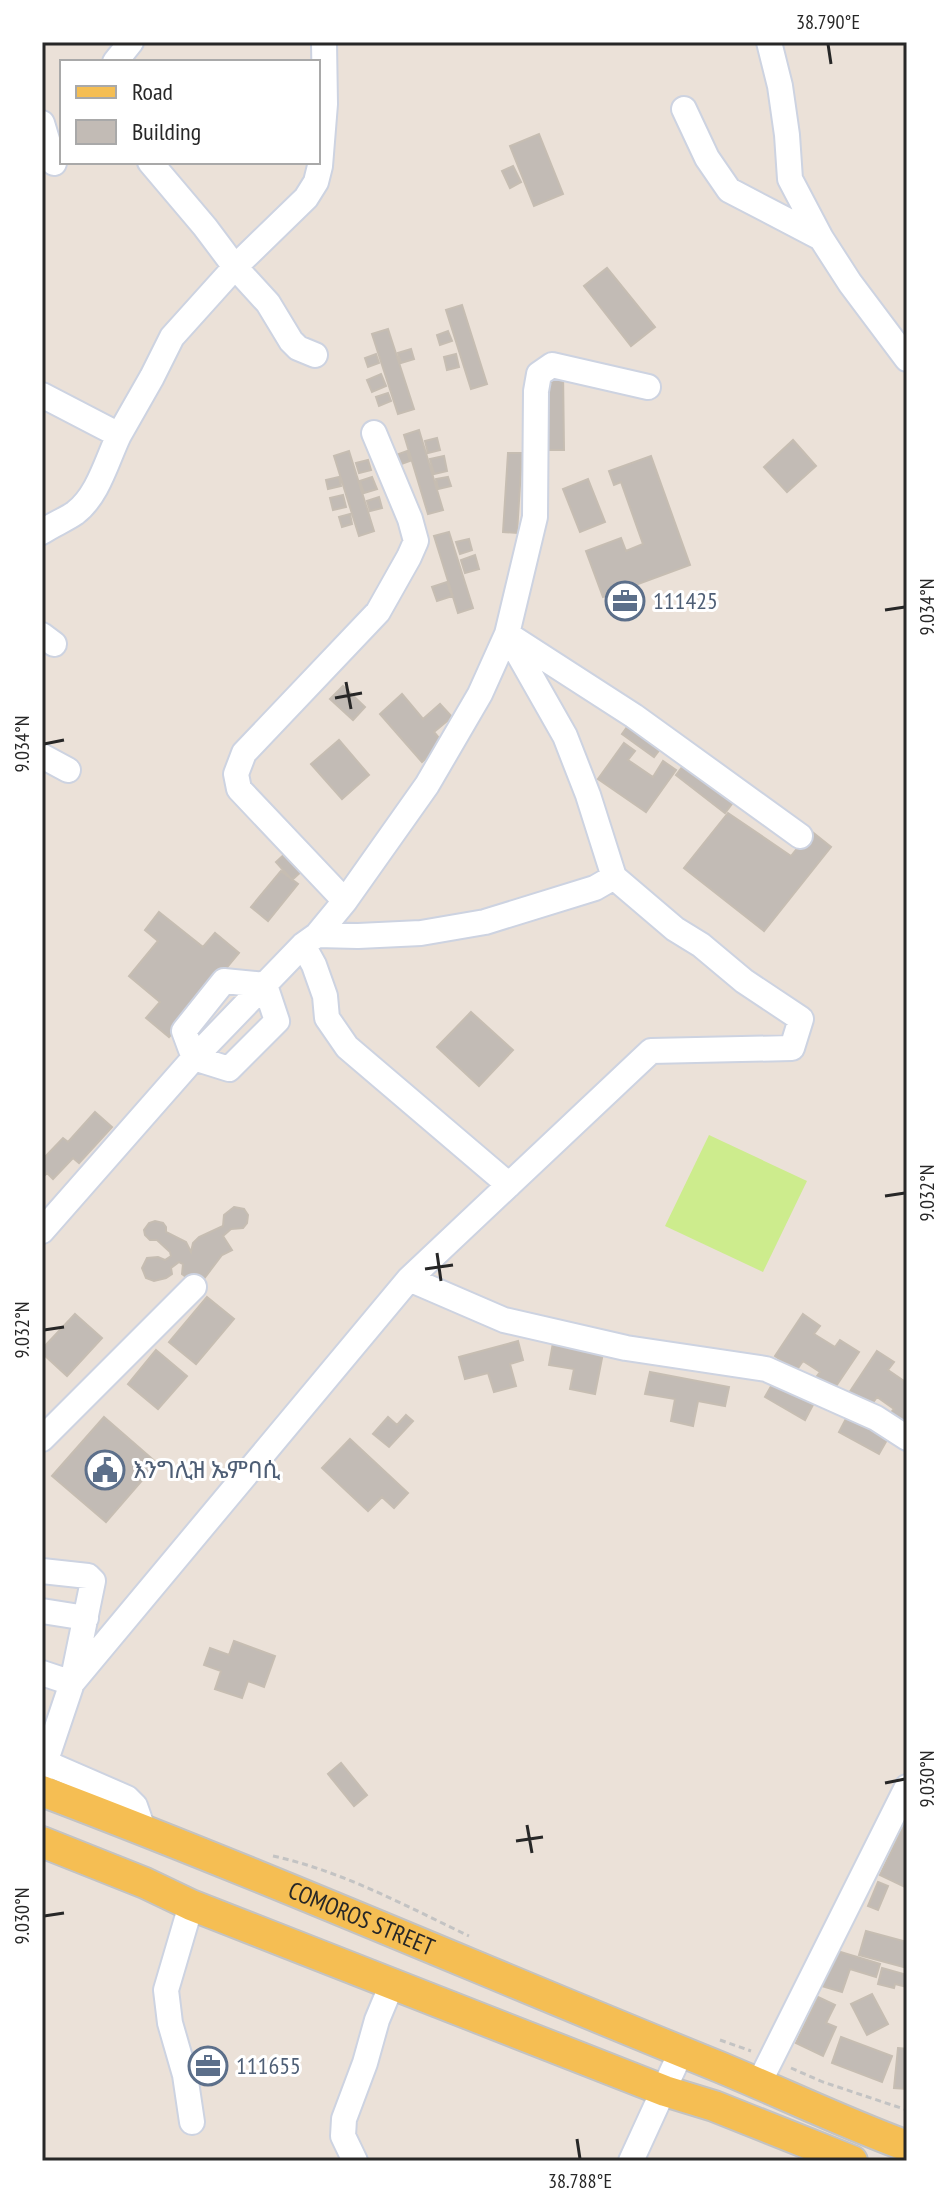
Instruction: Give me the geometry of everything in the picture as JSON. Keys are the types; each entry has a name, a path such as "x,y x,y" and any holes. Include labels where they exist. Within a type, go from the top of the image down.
{"main road":[{"name":"COMOROS STREET","path":"43,1772 156,1834 907,2146"},
{"path":"145,1883 156,1834"},
{"name":"COMOROS STREET","path":"42,1842 191,1905 852,2161"},
{"path":"714,2106 744,2137 799,2161"}],"street":[{"path":"117,60 131,42"},
{"path":"42,532 74,513 92,493 119,435 172,337 235,267 306,198 316,182 325,104 324,42"},
{"path":"769,42 780,86 790,179 821,238 850,283 907,359"},
{"path":"684,109 707,158 729,190 821,238"},
{"path":"42,123 53,163"},
{"path":"152,164 268,303 291,341 298,348 315,355"},
{"path":"42,1231 194,1058 345,901 427,785 480,694 507,634 535,517 536,391 539,374 552,365 648,387"},
{"path":"42,395 119,435"},
{"path":"345,901 239,789 236,774 244,753 378,612 416,541 374,433"},
{"path":"507,634 634,716 800,836"},
{"path":"72,1683 409,1279 651,1051 792,1048 801,1019 675,929 614,877 565,736 507,634"},
{"path":"42,756 68,770"},
{"path":"310,940 421,933 485,922 595,888 614,877"},
{"path":"310,940 314,965 325,996 327,1018 347,1047 509,1185"},
{"path":"194,1058 229,1069 277,1021 265,985"},
{"path":"409,1279 504,1320 626,1348 766,1369 876,1418 907,1438"},
{"path":"42,1439 194,1287"},
{"path":"42,1571 91,1577 93,1581 72,1683 43,1772"},
{"path":"42,1611 86,1618"},
{"path":"42,1673 72,1683"},
{"path":"758,2085 907,1787"},
{"path":"191,1905 166,1990 170,2023 185,2075 192,2122"},
{"path":"355,2161 343,2136 344,2119 392,1984"},
{"path":"631,2161 681,2052"}],"green space":[{"path":"709,1135 807,1181 763,1272 665,1226"}],"building":[{"path":"539,134 563,194 534,206 510,146"},
{"path":"513,166 521,182 510,188 502,171"},
{"path":"607,268 655,327 631,346 584,286"},
{"path":"462,305 487,384 471,389 446,310"},
{"path":"388,329 414,409 398,414 372,334"},
{"path":"448,331 452,341 440,345 437,335"},
{"path":"411,349 414,359 401,363 398,353"},
{"path":"376,354 379,363 368,367 365,358"},
{"path":"456,354 459,367 447,370 444,357"},
{"path":"563,371 564,450 548,450 546,372"},
{"path":"381,374 386,386 372,392 367,380"},
{"path":"388,393 391,401 379,406 376,397"},
{"path":"419,430 443,510 428,514 404,435"},
{"path":"437,438 440,450 428,453 425,441"},
{"path":"793,440 816,466 787,492 764,467"},
{"path":"349,451 374,531 359,536 334,456"},
{"path":"407,451 410,461 396,466 393,456"},
{"path":"508,453 522,453 517,533 503,532"},
{"path":"444,456 447,471 434,474 430,459"},
{"path":"651,456 690,565 603,597 586,551 621,538 626,551 643,544 621,482 614,485 609,471"},
{"path":"368,460 371,470 359,473 356,463"},
{"path":"339,477 341,486 328,489 326,480"},
{"path":"372,477 377,489 364,493 360,481"},
{"path":"448,477 451,486 438,489 436,479"},
{"path":"588,479 605,522 580,532 563,489"},
{"path":"343,495 346,507 333,510 330,498"},
{"path":"379,497 382,508 370,511 367,501"},
{"path":"350,514 352,524 342,527 339,517"},
{"path":"449,532 473,608 458,613 434,536"},
{"path":"469,539 472,550 460,554 456,542"},
{"path":"475,555 479,569 465,573 461,560"},
{"path":"447,582 452,596 437,601 432,587"},
{"path":"343,686 365,707 353,720 330,699"},
{"path":"402,694 423,719 440,704 452,717 434,732 443,743 422,762 380,714"},
{"path":"632,720 664,744 654,757 622,734"},
{"path":"339,740 369,775 342,799 311,764"},
{"path":"624,743 635,751 628,760 653,777 663,761 676,770 646,812 598,779"},
{"path":"686,762 735,800 725,813 676,775"},
{"path":"728,813 791,856 811,831 831,847 764,931 684,868"},
{"path":"288,851 304,869 292,880 276,862"},
{"path":"281,871 298,884 268,921 251,907"},
{"path":"159,912 203,947 215,933 239,953 169,1037 146,1018 160,1002 129,976 158,941 145,930"},
{"path":"471,1012 513,1050 479,1086 437,1047"},
{"path":"95,1112 112,1127 79,1163 73,1158 53,1179 47,1173 42,1178 42,1160 63,1138 68,1142"},
{"path":"234,1207 244,1209 248,1215 247,1223 243,1228 231,1229 223,1236 232,1250 222,1255 203,1280 198,1276 186,1277 182,1274 183,1264 179,1262 171,1268 172,1274 166,1278 154,1281 146,1278 142,1268 147,1258 165,1260 171,1256 157,1240 150,1240 145,1235 144,1230 149,1223 163,1223 166,1232 186,1242 191,1252 193,1243 199,1237 223,1226 224,1215"},
{"path":"207,1297 234,1319 196,1364 169,1342"},
{"path":"75,1314 102,1338 67,1376 42,1353 42,1349"},
{"path":"803,1314 820,1326 814,1334 835,1347 840,1340 859,1352 832,1392 814,1380 820,1372 803,1361 796,1371 775,1356"},
{"path":"518,1341 523,1360 510,1364 516,1386 494,1392 488,1373 465,1379 459,1357"},
{"path":"553,1343 603,1353 595,1394 570,1389 574,1369 549,1365"},
{"path":"156,1350 187,1376 158,1409 128,1384"},
{"path":"877,1351 894,1362 888,1370 907,1383 907,1428 888,1416 894,1409 877,1397 870,1407 849,1393"},
{"path":"650,1372 729,1387 725,1406 698,1401 693,1426 671,1421 675,1399 645,1394"},
{"path":"774,1381 814,1403 805,1420 765,1397"},
{"path":"406,1415 413,1421 389,1447 373,1434 388,1417 397,1425"},
{"path":"848,1415 888,1438 879,1454 839,1432"},
{"name":"እንግሊዝ ኤምባሲ","path":"104,1417 157,1463 106,1522 52,1476"},
{"path":"350,1439 408,1493 394,1508 382,1497 368,1511 322,1468"},
{"path":"234,1641 275,1656 264,1687 248,1681 242,1698 215,1689 221,1671 204,1665 210,1648 229,1655"},
{"path":"341,1763 367,1795 354,1806 328,1774"},
{"path":"907,1819 907,1888 880,1875"},
{"path":"878,1882 888,1886 878,1910 868,1906"},
{"path":"866,1931 907,1942 907,1968 859,1955"},
{"path":"834,1950 880,1964 876,1977 850,1969 842,1992 822,1986"},
{"path":"882,1968 907,1975 907,1987 878,1984"},
{"path":"872,1994 888,2024 867,2035 851,2004"},
{"path":"818,1997 835,2005 826,2023 836,2027 823,2056 796,2043"},
{"path":"841,2037 892,2056 882,2082 832,2063"},
{"path":"898,2048 907,2049 907,2089 894,2088"}],"place":[{"name":"111425","path":"625,601"},
{"name":"እንግሊዝ ኤምባሲ","path":"105,1470"},
{"name":"111655","path":"208,2066"}]}
